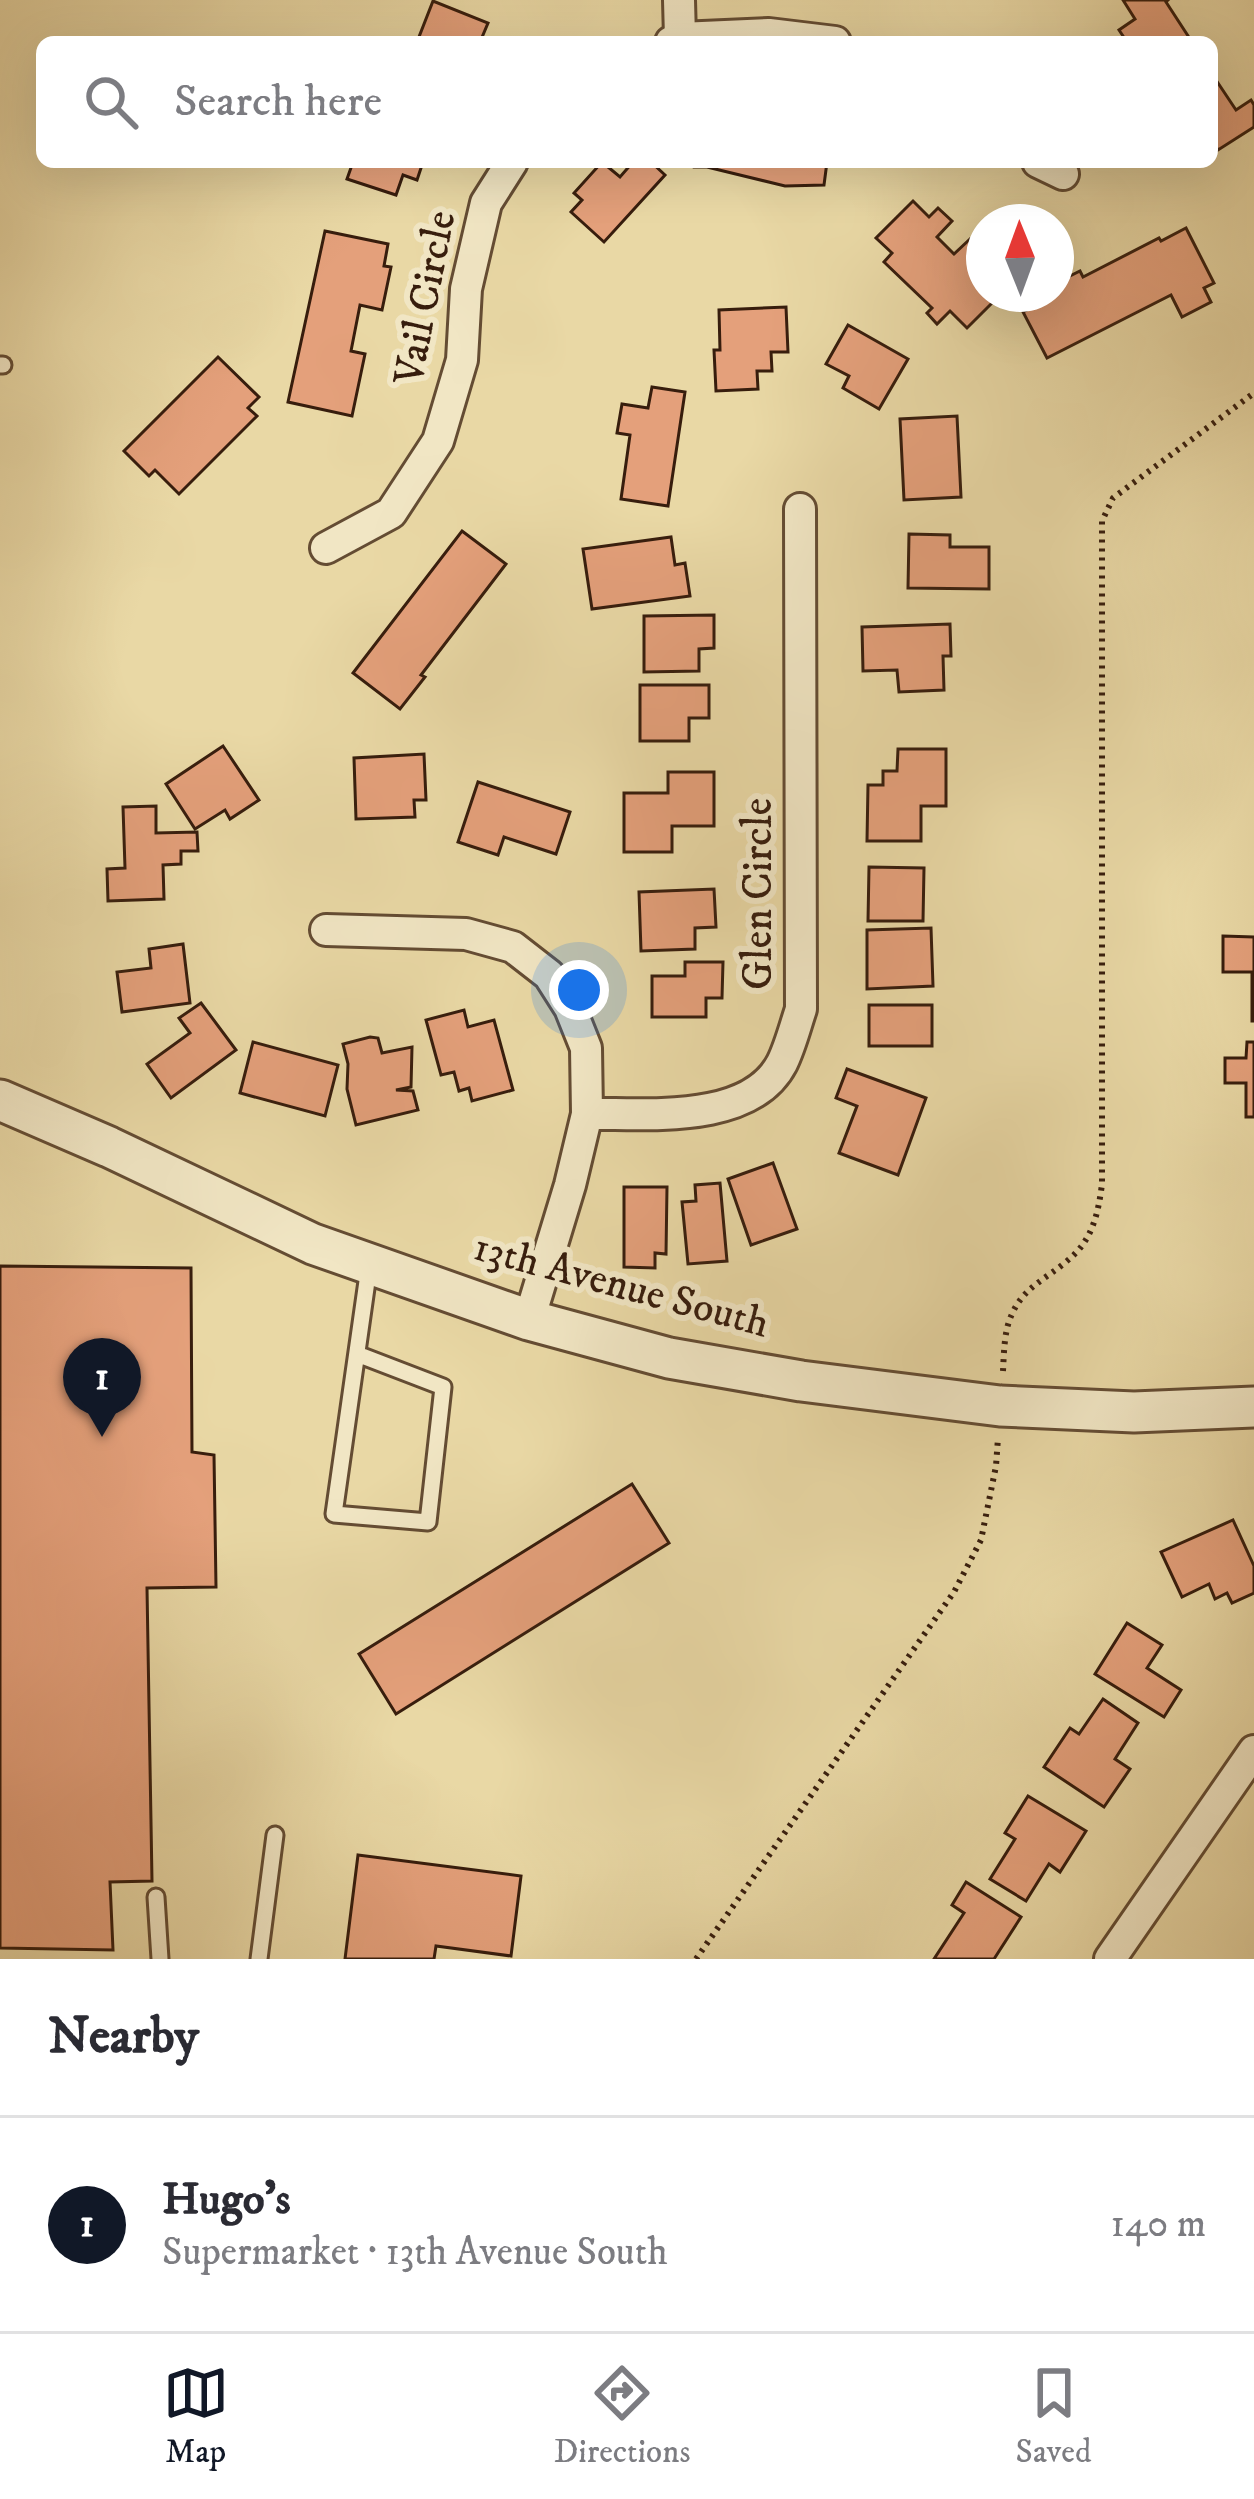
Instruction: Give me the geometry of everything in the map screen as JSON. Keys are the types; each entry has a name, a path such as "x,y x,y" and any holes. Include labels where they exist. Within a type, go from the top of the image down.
{"street":[{"path":"676,36 679,0"},
{"path":"738,36 786,36"},
{"name":"Vail Circle","path":"326,548 392,513 438,440 462,360 466,289 486,203 508,168"},
{"name":"Glen Circle","path":"587,1114 707,1112 750,1096 780,1067 801,1009 800,509"},
{"path":"326,930 466,934 513,947 549,975 570,1008 586,1048 587,1114 529,1320"},
{"name":"13th Avenue South","path":"0,1100 314,1244 529,1320 669,1358 801,1381 1000,1406 1134,1412 1254,1407"},
{"path":"1110,1959 1254,1751"}],"lane":[{"path":"357,1354 443,1388 428,1522 334,1514 357,1354 370,1264"},
{"path":"259,1959 275,1835"},
{"path":"156,1897 160,1959"}],"path":[{"path":"696,1959 954,1592 981,1540 996,1462 1010,1317 1023,1294 1084,1244 1098,1216 1102,521 1113,498 1254,394"}],"building":[{"path":"1123,0 1168,0 1188,36 1123,36 1119,30 1135,19"},
{"path":"433,1 488,23 483,36 419,36"},
{"path":"1218,83 1236,110 1251,100 1254,127 1218,150"},
{"path":"351,168 421,168 417,180 403,175 396,195 347,179"},
{"path":"597,168 609,168 620,177 628,168 657,168 665,175 604,242 571,212 582,200 574,193"},
{"path":"711,168 826,168 824,185 785,186"},
{"path":"913,201 929,217 938,208 952,221 937,237 954,254 966,243 966,312 983,312 967,328 950,311 937,324 927,313 932,308 884,262 892,253 876,238"},
{"path":"1186,228 1214,283 1204,288 1211,302 1182,317 1171,295 1047,358 1023,312 1074,312 1074,274 1080,271 1083,277"},
{"path":"325,231 388,244 384,266 391,267 382,310 360,305 351,351 365,354 352,416 288,402"},
{"path":"786,307 788,352 771,352 772,371 757,371 758,389 716,391 719,310"},
{"path":"848,325 908,359 879,409 843,388 849,376 826,364"},
{"path":"218,357 259,397 248,408 257,416 179,494 155,470 149,476 124,451"},
{"path":"652,387 685,392 668,506 621,499 630,435 617,433 622,404 648,408"},
{"path":"957,416 961,497 904,500 900,419"},
{"path":"462,531 506,564 400,709 353,673"},
{"path":"909,534 950,535 950,547 989,547 989,589 908,588"},
{"path":"671,537 675,565 685,563 690,596 592,609 583,549"},
{"path":"714,615 714,648 699,649 699,671 644,672 644,616"},
{"path":"950,624 951,656 943,656 944,690 899,692 897,670 863,671 862,627"},
{"path":"640,685 709,685 709,718 689,718 689,741 640,741"},
{"path":"223,746 259,800 230,819 225,810 195,829 166,784"},
{"path":"898,749 946,749 946,806 921,806 921,841 867,841 868,785 883,785 883,771 897,771"},
{"path":"424,754 426,800 414,800 415,817 356,819 354,758"},
{"path":"668,772 714,772 714,826 672,826 672,852 624,852 624,793 668,793"},
{"path":"478,782 570,812 556,854 504,837 498,855 458,842"},
{"path":"156,806 156,833 197,832 198,851 181,851 181,864 163,865 164,899 108,901 107,869 125,868 123,807"},
{"path":"869,867 924,868 923,921 868,921"},
{"path":"714,889 716,927 695,928 695,949 641,951 639,892"},
{"path":"931,928 933,986 867,989 867,930"},
{"path":"1223,936 1254,937 1254,1021 1252,972 1223,972"},
{"path":"183,944 190,1003 122,1012 117,972 151,968 149,949"},
{"path":"685,962 723,962 722,998 706,998 706,1017 652,1017 652,976 685,976"},
{"path":"201,1003 236,1050 171,1098 147,1064 190,1033 179,1018"},
{"path":"869,1005 932,1005 932,1046 869,1046"},
{"path":"464,1010 468,1027 494,1020 513,1090 472,1101 469,1088 459,1091 454,1072 441,1075 426,1020"},
{"path":"378,1038 382,1053 412,1047 411,1087 396,1090 413,1091 418,1110 356,1125 343,1044"},
{"path":"253,1042 338,1065 325,1116 240,1093"},
{"path":"1247,1042 1254,1042 1254,1117 1246,1117 1246,1083 1225,1083 1225,1058 1246,1058"},
{"path":"847,1069 926,1098 898,1175 839,1153 857,1106 836,1098"},
{"path":"773,1163 797,1229 751,1245 728,1179"},
{"path":"720,1183 727,1261 688,1264 682,1202 696,1201 695,1185"},
{"path":"624,1187 667,1187 666,1254 655,1253 655,1268 624,1267"},
{"path":"0,1266 191,1268 192,1452 214,1455 216,1587 147,1588 152,1881 110,1882 113,1950 0,1948"},
{"path":"632,1484 669,1543 396,1714 359,1654"},
{"path":"1233,1520 1254,1566 1254,1593 1232,1603 1227,1593 1215,1599 1209,1584 1182,1597 1161,1552"},
{"path":"1127,1623 1162,1645 1147,1668 1181,1690 1164,1717 1095,1674"},
{"path":"1103,1699 1138,1723 1115,1759 1130,1769 1104,1807 1044,1767 1070,1728 1079,1734"},
{"path":"1028,1796 1086,1831 1060,1872 1049,1864 1026,1901 990,1879 1015,1839 1005,1833"},
{"path":"358,1855 521,1876 511,1956 436,1946 434,1959 345,1959"},
{"path":"966,1882 1021,1917 994,1959 934,1959 964,1913 952,1905"}],"place":[{"name":"Hugo's","path":"102,1437"}]}
